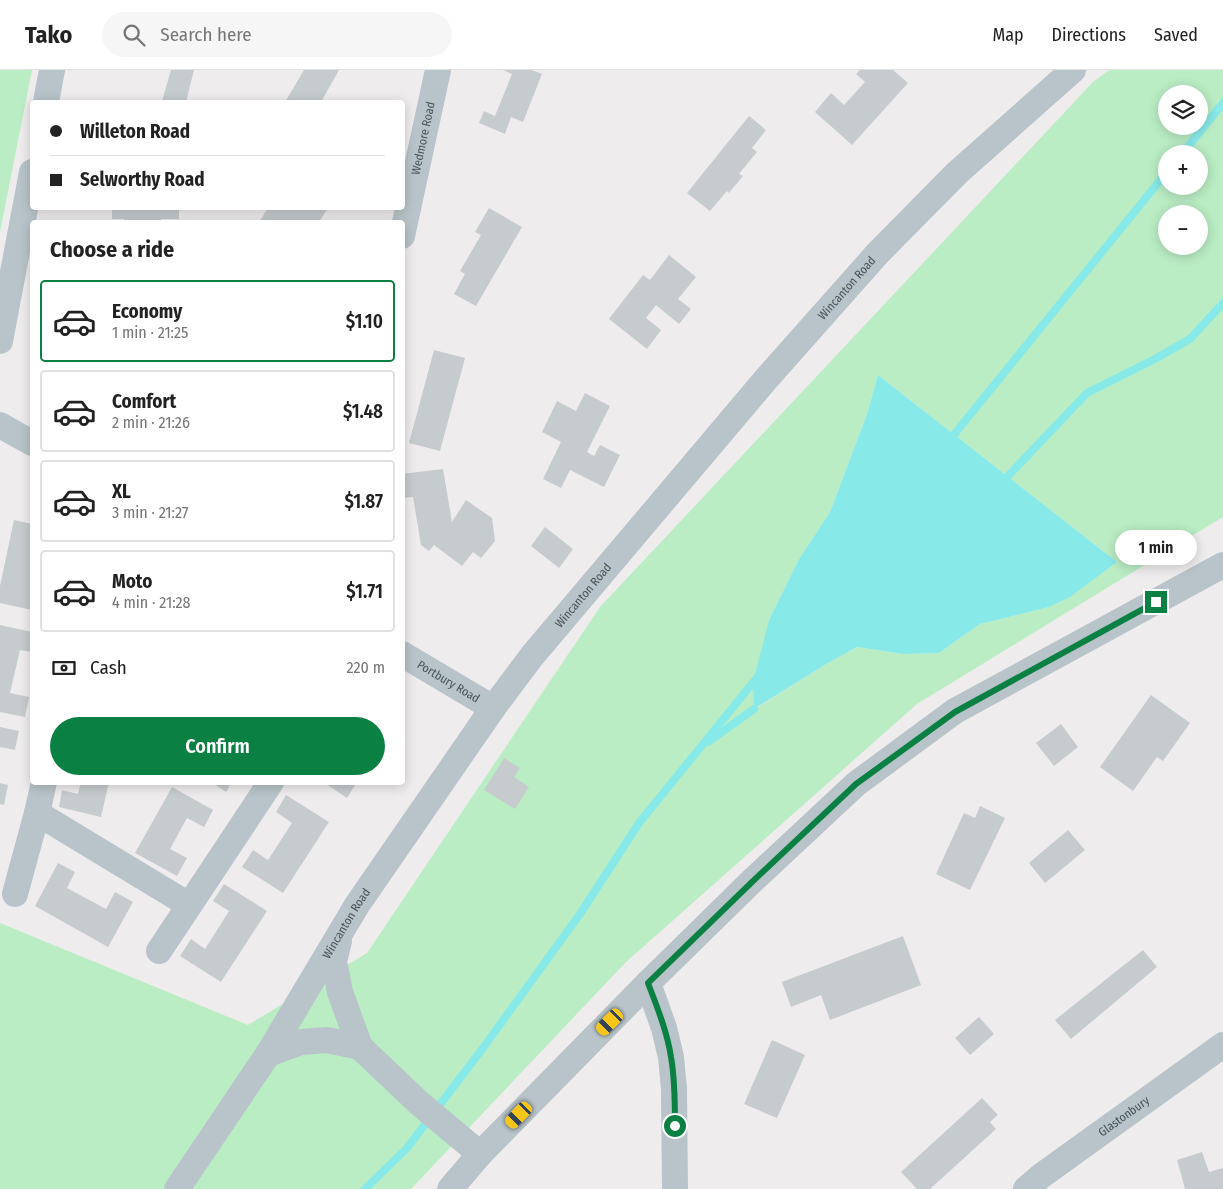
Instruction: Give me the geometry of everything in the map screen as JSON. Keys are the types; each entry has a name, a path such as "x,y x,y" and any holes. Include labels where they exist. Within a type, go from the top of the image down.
{"street":[{"path":"46,100 52,70"},
{"name":"Wedmore Road","path":"405,222 438,70"},
{"name":"Wincanton Road","path":"177,1189 268,1054 368,889 493,708 532,656 754,393 878,254 957,173 1073,70"},
{"path":"0,341 30,183"},
{"path":"0,425 30,442"},
{"path":"450,1189 480,1154 648,983 856,784 955,712 1223,565"},
{"name":"Portbury Road","path":"405,656 493,708"},
{"path":"15,894 43,785"},
{"path":"159,951 269,785"},
{"path":"37,813 189,905"},
{"path":"342,930 334,961 340,992 360,1047 419,1103 480,1154"},
{"path":"648,983 664,1028 671,1057 674,1088 675,1189"},
{"path":"268,1054 301,1042 327,1040 360,1047"},
{"name":"Glastonbury","path":"1026,1189 1041,1176 1223,1044"}],"green space":[{"path":"0,70 32,70 0,232"},
{"path":"1109,70 1223,70 1223,517 917,704 626,962 411,1189 0,1189 0,923 248,1025 367,953 600,607 1093,82","holes":["878,375 1117,562 1069,597 1049,607 980,624 939,653 903,654 857,647 755,709 769,620 799,559 830,512 867,414"]}],"water":[{"path":"878,375 1117,562 1070,597 1049,607 980,624 939,653 903,654 857,647 754,709 753,682 769,620 799,559 830,512 867,414"}],"building":[{"path":"171,70 194,70 186,100 162,100"},
{"path":"304,70 339,70 322,100 286,100"},
{"path":"503,70 532,70 542,74 523,122 511,117 505,134 479,123 484,111 495,116 512,74"},
{"path":"860,70 893,70 908,83 852,145 815,112 831,93 844,105 865,82 856,74"},
{"path":"749,116 766,130 752,148 757,152 739,174 743,176 710,211 687,193"},
{"path":"489,208 522,227 476,306 454,294 465,274 460,271 481,235 475,232"},
{"path":"112,210 179,210 179,219 112,219"},
{"path":"267,210 327,210 320,220 260,220"},
{"path":"669,255 696,277 678,299 691,309 679,324 656,305 646,318 661,330 647,349 609,319 643,275 650,280"},
{"path":"434,350 465,358 440,451 409,443"},
{"path":"585,393 610,406 587,452 594,456 600,445 620,455 604,487 570,470 561,488 543,479 561,442 542,432 557,401 576,411"},
{"path":"443,469 452,522 466,500 492,518 495,541 481,558 473,552 462,566 434,545 429,551 421,545 413,497 405,498 405,474"},
{"path":"14,520 30,524 30,610 0,603 0,586"},
{"path":"545,527 573,549 559,568 531,546"},
{"path":"0,625 30,632 30,652 20,650 10,693 29,697 25,717 0,712"},
{"path":"1151,695 1190,723 1163,761 1157,757 1133,791 1100,767"},
{"path":"1061,724 1078,747 1054,766 1036,743"},
{"path":"0,727 19,731 15,750 0,747"},
{"path":"504,758 520,768 514,777 529,787 515,809 484,790"},
{"path":"0,783 8,785 4,805 0,804"},
{"path":"80,785 108,785 101,817 59,807 62,790 78,794"},
{"path":"216,785 230,785 226,792"},
{"path":"328,785 355,785 347,798"},
{"path":"172,787 213,810 204,827 187,818 170,849 187,858 177,876 135,853"},
{"path":"286,795 329,822 283,893 242,867 253,850 268,860 292,823 276,812"},
{"path":"980,806 1005,818 970,890 936,874 964,813 975,818"},
{"path":"1068,830 1085,850 1045,883 1029,863"},
{"path":"58,863 75,872 67,888 106,909 115,892 133,902 108,947 35,906"},
{"path":"224,884 267,911 221,982 180,956 191,939 205,949 229,911 213,901"},
{"path":"903,936 921,985 830,1020 821,995 791,1007 782,982"},
{"path":"1143,950 1157,967 1071,1039 1055,1020"},
{"path":"979,1017 994,1034 970,1055 955,1038"},
{"path":"772,1040 805,1055 777,1118 744,1104"},
{"path":"982,1098 998,1115 990,1122 996,1129 930,1189 917,1189 901,1172"},
{"path":"1202,1152 1209,1172 1223,1168 1223,1189 1185,1189 1177,1160"}],"waterway":[{"path":"1189,145 1223,103"},
{"path":"948,442 1158,183"},
{"path":"1008,476 1087,393 1190,339 1223,303"},
{"path":"365,1189 407,1148 483,1048 580,914 639,823 760,674"},
{"path":"708,742 754,709"}],"route":[{"path":"675,1126 671,1057 664,1028 648,983 856,784 955,712 1156,602"}]}
